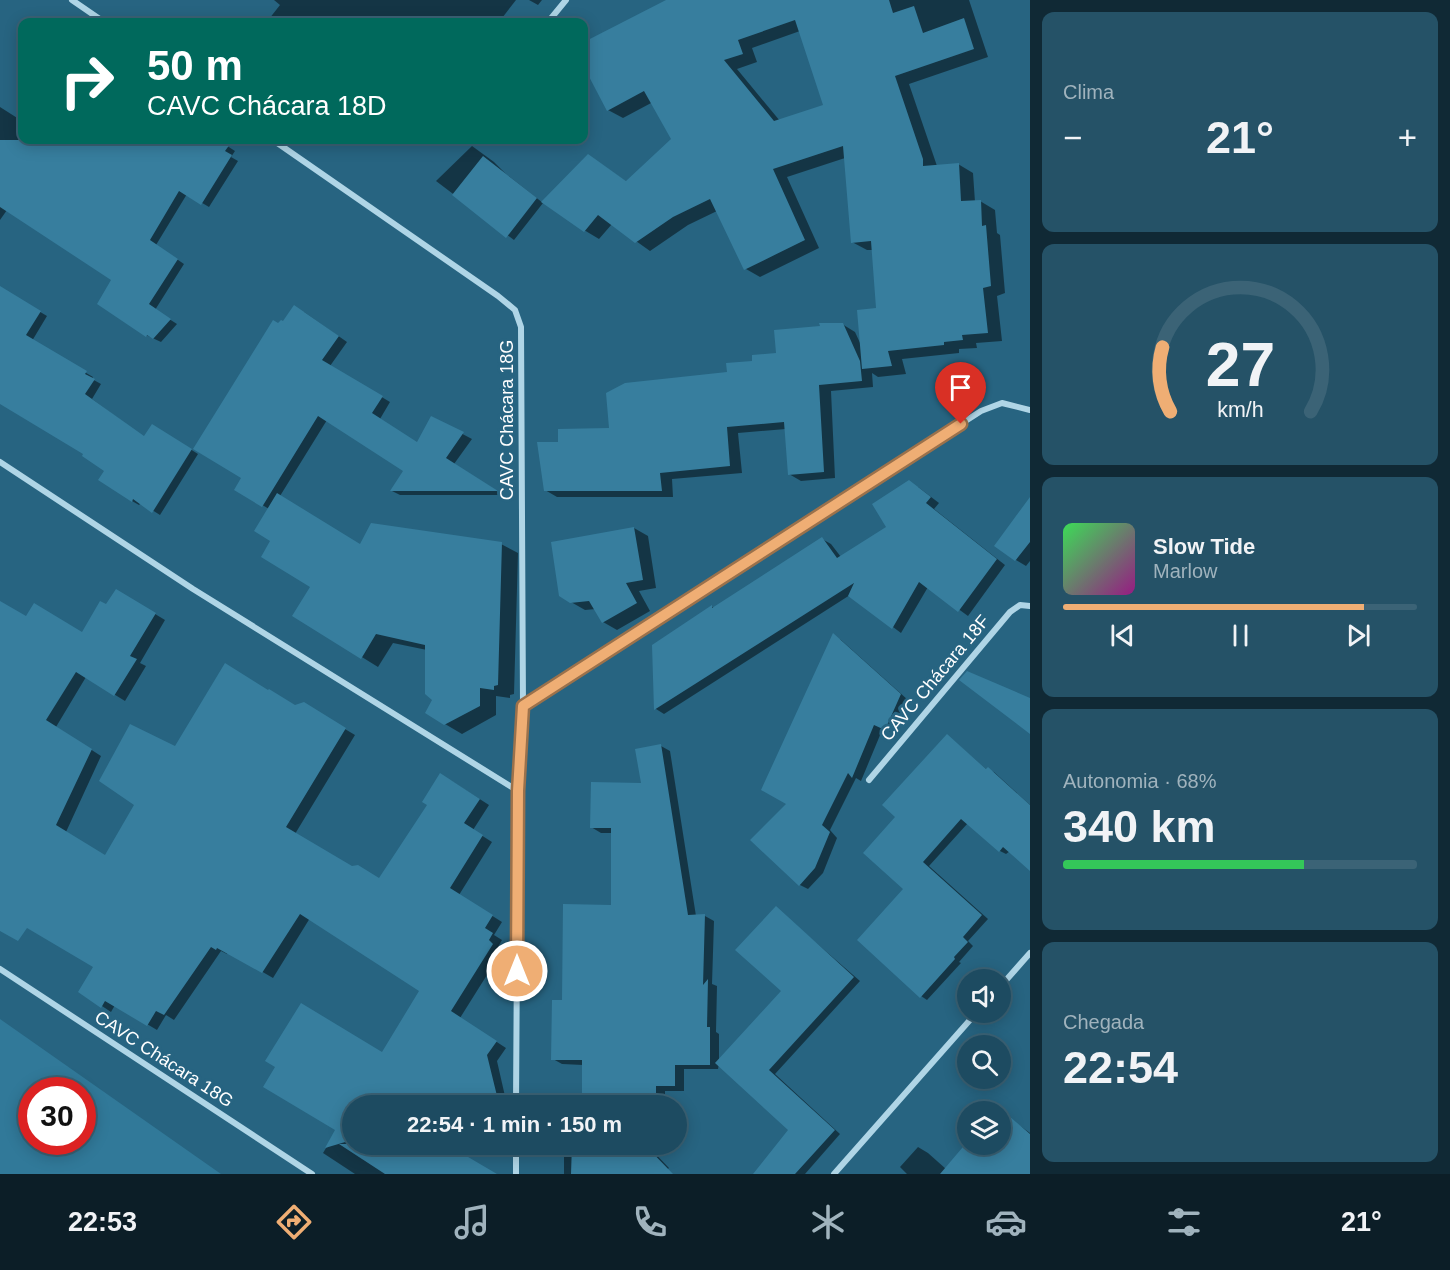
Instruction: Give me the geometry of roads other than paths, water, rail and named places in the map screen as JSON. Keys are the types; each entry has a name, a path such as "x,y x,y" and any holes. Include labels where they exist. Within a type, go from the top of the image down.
{"street":[{"path":"72,0 98,18"},
{"path":"551,18 567,0"},
{"name":"CAVC Chácara 18G","path":"279,144 498,296 515,310 521,327 523,706 518,791 516,1095"},
{"path":"523,706 981,411 1002,403 1030,410"},
{"path":"0,462 193,589 518,791"},
{"name":"CAVC Chácara 18F","path":"869,780 1010,612 1020,605 1030,606"},
{"path":"1011,975 1030,953"},
{"name":"CAVC Chácara 18G","path":"0,969 312,1174"},
{"path":"834,1174 967,1023"},
{"path":"516,1155 516,1174"}]}
